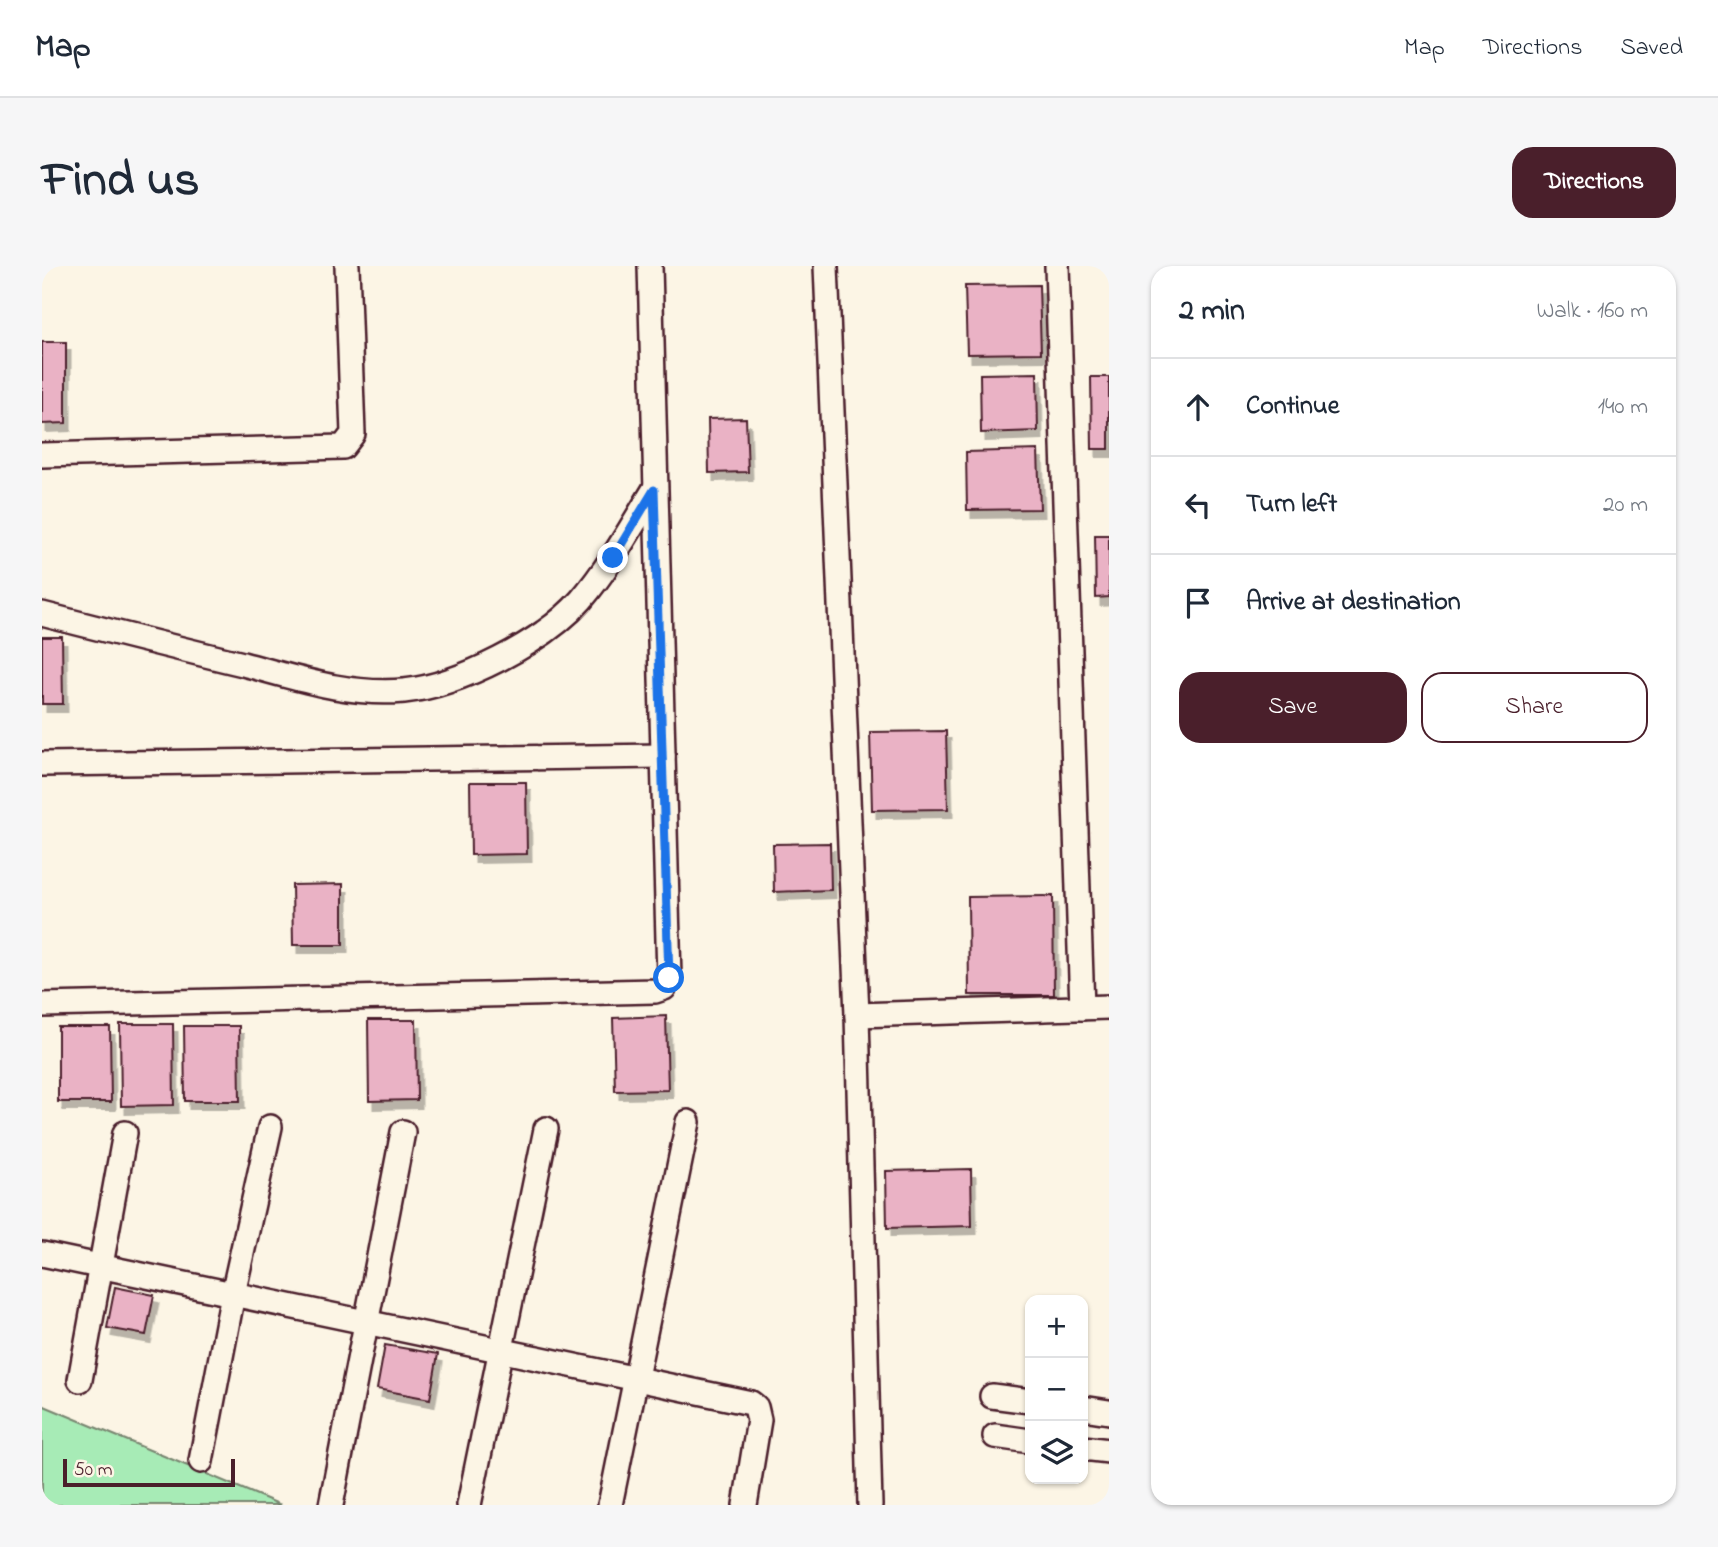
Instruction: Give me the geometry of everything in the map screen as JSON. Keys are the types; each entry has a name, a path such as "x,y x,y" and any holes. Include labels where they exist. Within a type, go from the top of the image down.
{"street":[{"path":"42,454 343,447 353,434 347,266"},
{"path":"42,1005 660,990 669,978 650,266"},
{"path":"826,266 857,1014 870,1505"},
{"path":"1057,266 1082,1008"},
{"path":"42,614 348,691 405,691 455,677 518,649 553,625 580,601 613,558 654,490"},
{"path":"42,764 663,756"},
{"path":"857,1014 1109,1007"},
{"path":"610,1505 688,1122"},
{"path":"201,1461 233,1294 270,1127"},
{"path":"469,1505 546,1129"},
{"path":"331,1505 403,1132"},
{"path":"80,1380 125,1133"},
{"path":"42,1254 637,1379 756,1407 759,1420 745,1505"},
{"path":"992,1396 1025,1400"},
{"path":"1088,1409 1109,1412"},
{"path":"995,1436 1025,1440"},
{"path":"1088,1449 1109,1451"}],"green space":[{"path":"42,1405 281,1505 42,1505"}],"building":[{"path":"1039,285 1041,353 967,354 965,286"},
{"path":"42,342 66,342 66,423 42,424"},
{"path":"1037,373 1038,431 981,433 980,374"},
{"path":"1091,377 1109,377 1109,449 1092,449"},
{"path":"746,418 748,472 709,473 708,419"},
{"path":"1038,450 1040,509 967,510 966,452"},
{"path":"1095,535 1109,535 1109,597 1096,598"},
{"path":"42,637 62,637 63,704 42,704"},
{"path":"946,731 948,809 872,810 870,732"},
{"path":"470,782 526,782 527,854 471,855"},
{"path":"830,843 831,890 774,892 773,844"},
{"path":"343,884 343,945 293,945 292,885"},
{"path":"1053,896 1054,995 969,995 968,897"},
{"path":"666,1016 668,1090 615,1091 613,1018"},
{"path":"368,1020 416,1020 417,1100 369,1101"},
{"path":"120,1024 173,1024 174,1105 121,1106"},
{"path":"184,1026 239,1026 240,1101 185,1101"},
{"path":"58,1027 110,1027 111,1102 58,1102"},
{"path":"971,1169 972,1226 887,1228 886,1171"},
{"path":"115,1287 154,1295 146,1335 107,1328"},
{"path":"385,1345 438,1354 430,1399 377,1389"}],"route":[{"path":"613,558 654,490 669,978"}]}
